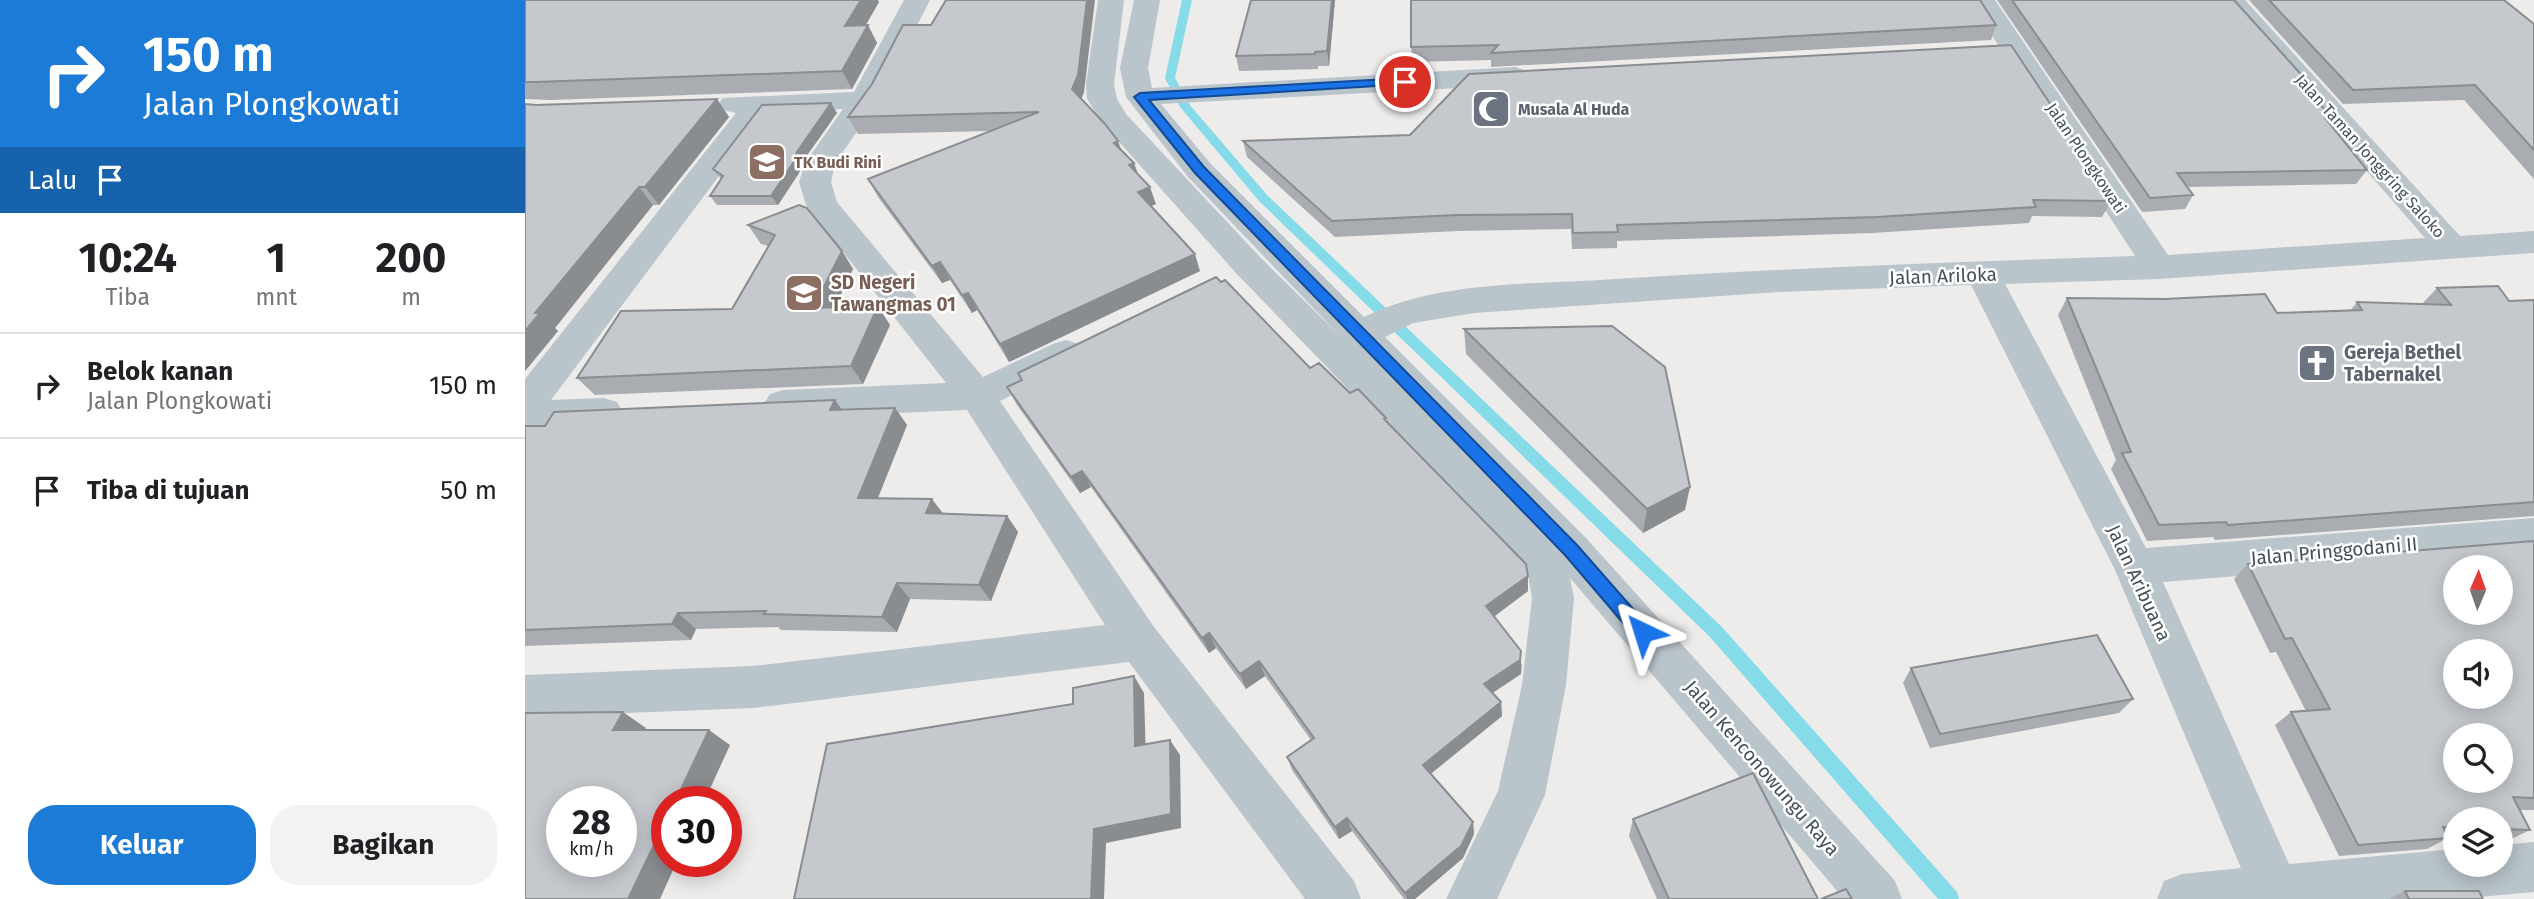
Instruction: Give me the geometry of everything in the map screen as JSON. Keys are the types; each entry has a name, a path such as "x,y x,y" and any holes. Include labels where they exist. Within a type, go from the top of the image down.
{"street":[{"path":"917,0 864,100 820,163 815,182 822,205 977,396 1139,641 1335,899"},
{"path":"1111,0 1100,84 1102,99 1114,119 1232,273 1547,567 1553,598 1544,685 1521,795 1471,899"},
{"name":"Jalan Kenconowungu Raya","path":"1147,0 1133,68 1144,96 1199,170 1366,331 1571,550 1877,899"},
{"name":"Jalan Plongkowati","path":"1982,0 2000,50 2159,267"},
{"name":"Jalan Taman Jonggring Saloko","path":"2231,0 2453,249"},
{"path":"1144,96 1543,74"},
{"path":"704,106 864,100"},
{"path":"525,406 759,103"},
{"name":"Jalan Ariloka","path":"1366,331 1405,312 1474,301 1779,280 2159,267 2534,243"},
{"name":"Jalan Aribuana","path":"1983,275 2134,567 2277,895"},
{"path":"744,406 977,396 1090,341"},
{"path":"525,415 635,410"},
{"name":"Jalan Pringgodani II","path":"2134,567 2534,535"},
{"path":"525,696 753,687 1139,641"},
{"path":"2182,899 2277,895 2534,867"}],"building":[{"path":"525,0 861,0 845,26 868,25 842,71 525,82"},
{"path":"946,0 1087,0 1078,75 1072,89 1105,124 1118,141 1114,143 1134,163 1129,165 1150,187 1138,192 1195,254 1000,344 968,293 962,295 940,262 932,266 868,179 1039,112 848,117 872,84 903,25 931,25"},
{"path":"1251,0 1332,0 1327,51 1315,54 1236,56"},
{"path":"1411,0 1980,0 1996,25 1491,53 1498,45 1411,47"},
{"path":"2012,0 2234,0 2317,92 2310,93 2333,119 2326,119 2367,170 2177,173 2193,195 2150,198"},
{"path":"2269,0 2504,0 2534,24 2534,150 2475,85 2353,90"},
{"path":"2011,45 2113,198 2109,198 2111,201 2033,200 2036,207 1877,217 1617,225 1618,232 1573,233 1572,214 1457,215 1332,221 1243,141 1410,135 1469,74"},
{"path":"717,99 645,187 639,187 535,313 540,313 525,331 525,104"},
{"name":"TK Budi Rini","path":"831,103 771,196 710,196 723,176 713,169 762,105"},
{"name":"SD Negeri Tawangmas 01","path":"799,205 807,208 842,251 813,308 878,306 851,366 577,378 621,311 732,309 775,235 748,225"},
{"path":"1216,277 1221,282 1225,280 1310,368 1319,363 1350,393 1358,389 1526,564 1528,576 1486,606 1521,651 1520,660 1484,684 1501,702 1423,765 1473,822 1461,846 1405,893 1347,818 1335,827 1287,757 1314,738 1259,661 1240,674 1209,633 1202,638 1082,471 1071,477 1007,387 1022,380 1018,373"},
{"path":"2498,286 2509,301 2534,300 2534,502 2228,525 2226,522 2159,525 2122,453 2131,452 2067,298 2165,299 2265,294 2277,313 2362,310 2357,302 2451,305 2437,288"},
{"path":"1612,326 1665,367 1690,487 1647,509 1464,329"},
{"path":"835,400 830,410 895,408 858,498 932,499 926,513 1007,516 979,585 897,583 882,617 764,614 766,611 678,613 672,624 525,630 525,426 545,426 554,412"},
{"path":"2534,541 2534,798 2513,797 2530,830 2513,829 2513,807 2443,807 2443,838 2358,845 2291,712 2330,709 2292,638 2285,639 2248,564"},
{"path":"2097,635 2133,699 1940,734 1911,668"},
{"path":"1134,676 1135,746 1170,740 1171,814 1094,829 1091,899 794,899 827,744 1073,704 1073,688"},
{"path":"623,712 613,730 709,730 683,786 651,786 651,851 628,899 525,899 525,713"},
{"path":"1753,773 1818,899 1669,899 1633,819"},
{"path":"1846,889 1852,899 1821,899"},
{"path":"2405,891 2479,891 2483,899 2409,899"}],"waterway":[{"path":"1187,0 1170,78 1184,105 1263,198 1716,632 1950,899"}],"place":[{"name":"Musala Al Huda","path":"1491,109"},
{"name":"TK Budi Rini","path":"767,162"},
{"name":"SD Negeri Tawangmas 01","path":"804,293"},
{"name":"Gereja Bethel Tabernakel","path":"2317,363"}],"route":[{"path":"1405,82 1140,97 1199,170 1571,550 1643,632"}]}
